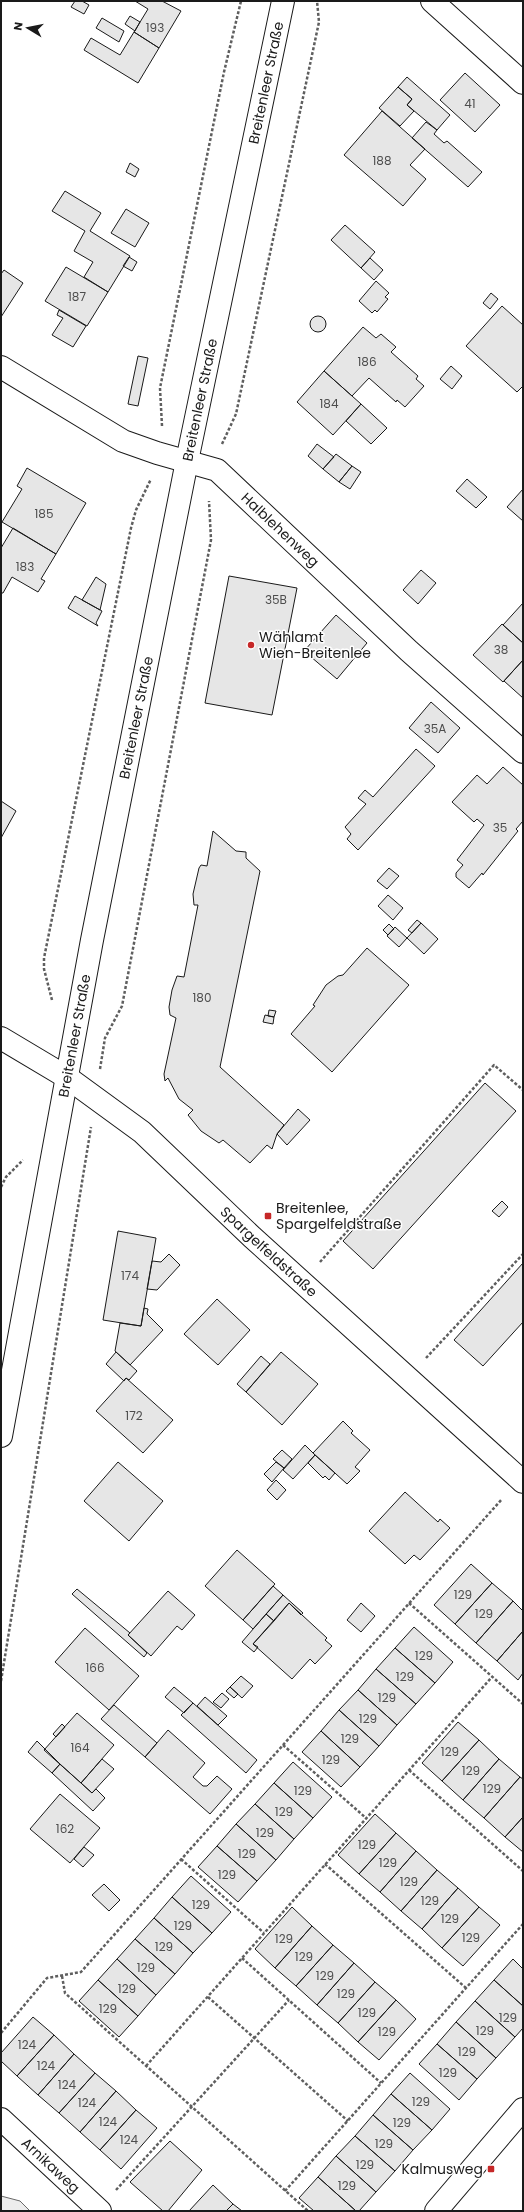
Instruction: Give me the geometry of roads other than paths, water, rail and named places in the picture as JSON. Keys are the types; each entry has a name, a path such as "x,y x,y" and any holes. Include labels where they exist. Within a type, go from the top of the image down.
{"street":[{"name":"Breitenleer Straße","path":"1,1436 68,1078 92,940 187,460 283,1"},
{"path":"432,1 523,83"},
{"name":"Halblehenweg","path":"1,367 123,441 157,453 187,460 217,470 409,651 523,752"},
{"name":"Spargelfeldstraße","path":"1,1038 68,1078 142,1132 252,1237 521,1481"},
{"path":"436,2211 523,2109"},
{"name":"Arnikaweg","path":"1,2119 100,2211"}],"place":[{"name":"Wählamt Wien-Breitenlee","path":"251,645"},
{"name":"Breitenlee, Spargelfeldstraße","path":"268,1216"},
{"name":"Kalmusweg","path":"491,2169"}]}
